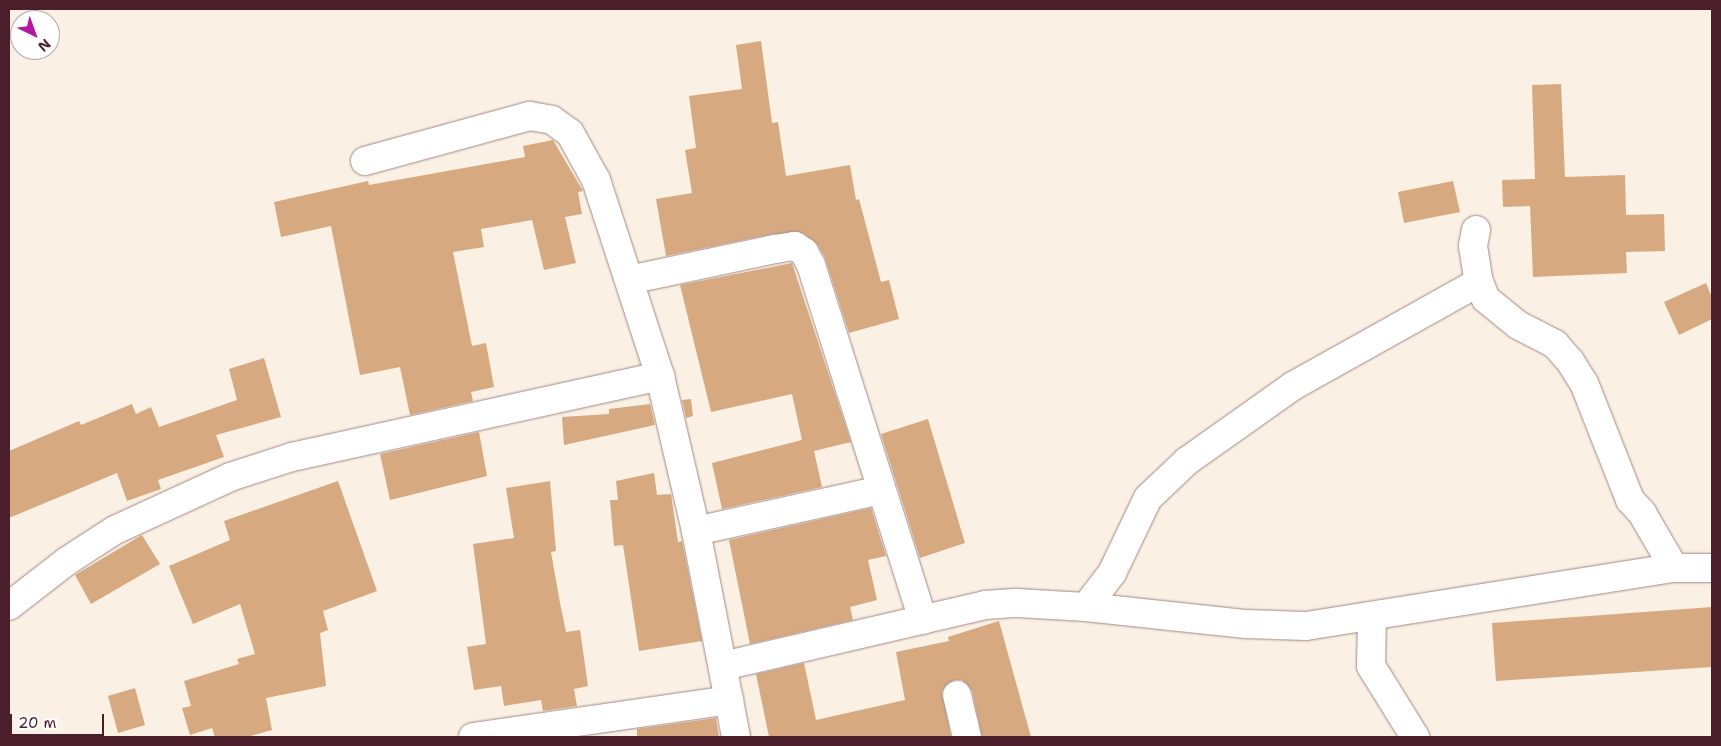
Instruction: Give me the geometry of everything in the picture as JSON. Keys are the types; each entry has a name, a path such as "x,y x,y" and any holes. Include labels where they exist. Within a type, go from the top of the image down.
{"street":[{"path":"365,161 530,116 552,120 570,133 584,155 629,280 660,376 696,532 736,737"},
{"path":"1476,230 1473,246 1479,282 1486,299 1518,325 1555,344 1570,361 1584,383 1630,500 1642,513 1674,568"},
{"path":"629,280 775,249 795,246 804,252 814,274 923,620"},
{"path":"1086,608 1112,573 1148,498 1187,461 1293,386 1479,282"},
{"path":"9,606 67,561 115,530 230,477 292,457 660,376"},
{"path":"696,532 881,490"},
{"path":"723,666 985,605 1017,603 1246,624 1306,626 1674,568 1712,568"},
{"path":"1372,616 1371,666 1415,737"},
{"path":"957,695 967,737"},
{"path":"473,737 729,700"}],"building":[{"path":"761,41 772,123 778,122 786,176 850,165 856,200 859,199 881,282 889,280 899,319 849,333 825,258 817,244 803,233 773,234 666,256 656,199 692,193 685,150 696,148 689,96 742,89 736,45"},
{"path":"1561,84 1565,177 1625,175 1626,215 1664,214 1665,251 1626,252 1627,273 1533,277 1530,206 1503,207 1502,180 1535,179 1532,85"},
{"path":"553,140 583,191 578,192 582,214 565,217 576,263 544,270 532,220 481,229 484,247 453,252 472,346 486,343 494,387 471,392 473,401 410,415 400,367 360,375 331,226 281,237 274,202 368,181 369,185 525,157 523,146"},
{"path":"1453,181 1460,212 1404,223 1398,192"},
{"path":"792,263 851,442 814,451 822,487 722,509 712,463 802,440 792,394 711,412 680,285"},
{"path":"1706,283 1712,298 1712,319 1679,335 1664,302"},
{"path":"264,358 281,417 216,435 224,457 158,480 161,489 127,501 117,473 9,518 9,451 79,421 81,425 132,404 136,414 151,407 159,427 237,400 229,369"},
{"path":"691,399 693,416 686,418 682,400"},
{"path":"650,404 655,425 564,445 562,417 609,414 609,409"},
{"path":"928,419 965,543 920,558 881,434"},
{"path":"479,432 487,476 390,500 380,454"},
{"path":"654,473 657,495 671,494 678,542 682,541 702,641 639,651 623,545 614,546 610,500 618,500 616,481"},
{"path":"338,481 377,591 323,611 328,630 320,633 326,686 266,698 272,730 247,737 215,737 212,728 190,735 182,708 191,706 184,681 239,664 237,659 255,654 240,604 193,624 169,566 230,540 224,521"},
{"path":"550,481 556,551 551,552 560,603 566,632 580,630 588,686 574,689 577,706 543,711 541,700 504,706 501,686 474,690 467,647 486,644 473,544 514,538 506,488"},
{"path":"871,508 886,556 868,560 877,600 850,607 853,620 750,644 729,540"},
{"path":"142,535 160,564 91,604 75,575"},
{"path":"1712,607 1712,667 1496,681 1492,623"},
{"path":"999,621 1031,737 982,737 972,691 962,680 954,680 942,691 951,737 769,737 756,674 804,663 816,720 905,700 896,652 949,641 948,637"},
{"path":"135,688 145,725 118,733 108,696"},
{"path":"716,718 719,737 637,737 637,729"}]}
